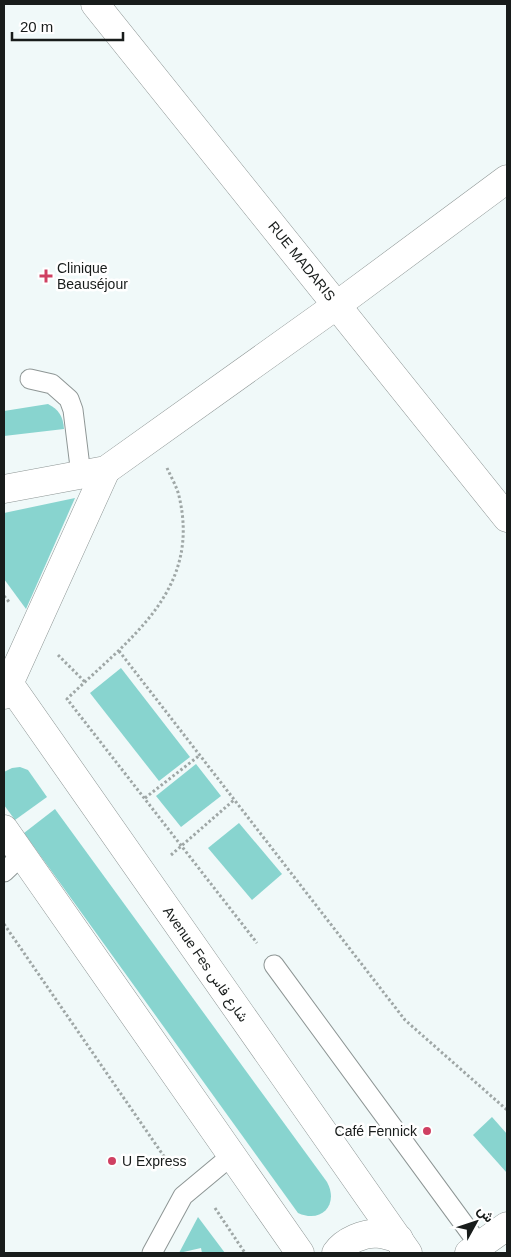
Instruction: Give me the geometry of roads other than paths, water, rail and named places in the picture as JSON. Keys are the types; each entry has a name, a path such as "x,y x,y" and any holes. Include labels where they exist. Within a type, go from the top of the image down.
{"street":[{"name":"RUE MADARIS","path":"95,4 507,518"},
{"path":"4,489 94,472 154,437 507,179"},
{"path":"5,684 94,472"},
{"name":"Avenue Fes شارع فاس","path":"5,684 145,878 403,1246"},
{"path":"4,829 13,863 231,1156 300,1253"},
{"path":"474,1250 507,1226"},
{"path":"336,1253 356,1237 378,1233 403,1246"}],"lane":[{"path":"30,379 52,384 69,399 94,472"},
{"path":"274,965 474,1250"},
{"path":"152,1253 179,1201 187,1191 231,1156"}],"place":[{"name":"Clinique Beauséjour","path":"46,276"},
{"name":"Café Fennick","path":"427,1131"},
{"name":"U Express","path":"112,1161"}]}
